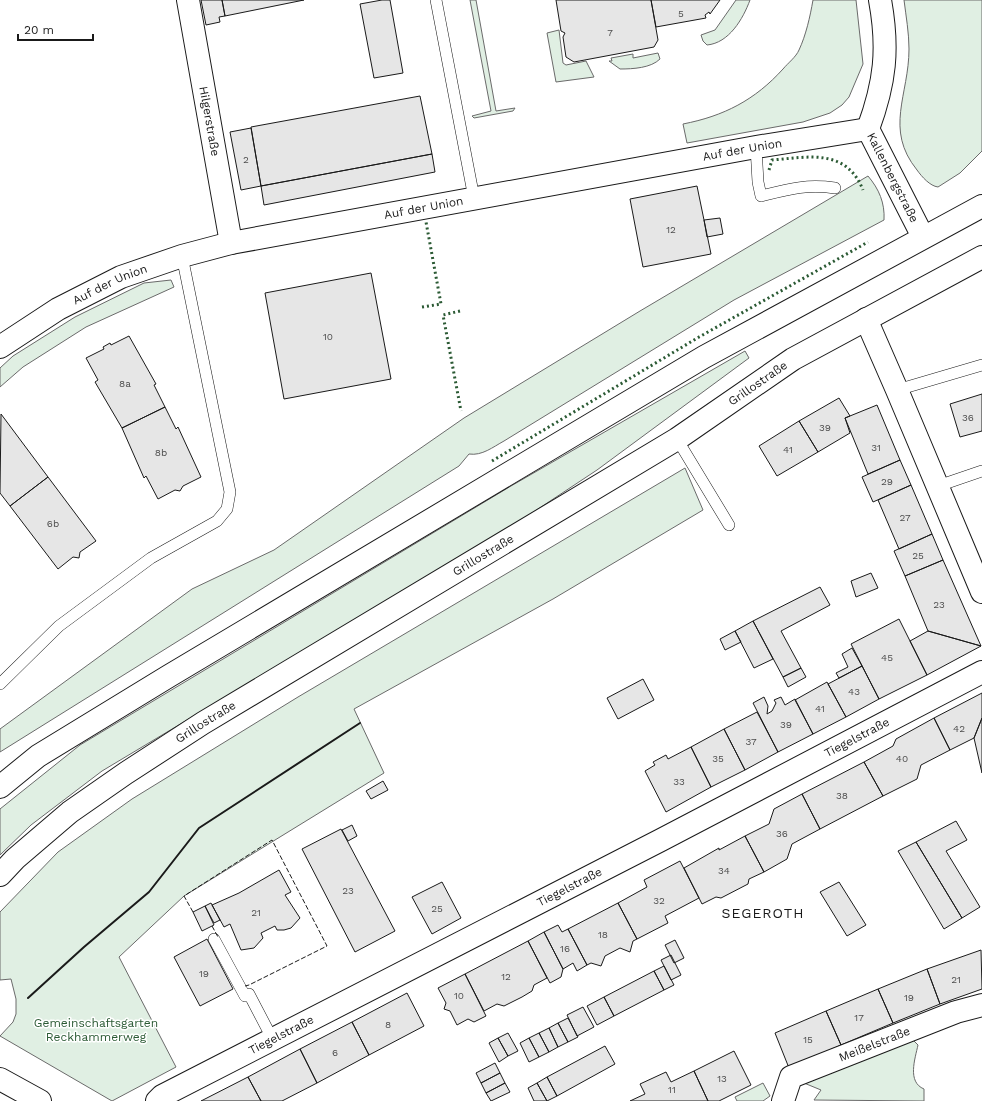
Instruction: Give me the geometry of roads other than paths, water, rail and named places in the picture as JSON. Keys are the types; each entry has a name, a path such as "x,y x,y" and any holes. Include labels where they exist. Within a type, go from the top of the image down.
{"street":[{"name":"Hilgerstraße","path":"188,0 231,243"},
{"name":"Kallenbergstraße","path":"880,0 886,46 884,78 878,104 868,129 923,237"},
{"name":"Auf der Union","path":"0,347 58,309 121,277 182,256 231,243 756,147 868,129"},
{"path":"0,787 38,756 450,507 704,357 982,206"},
{"name":"Grillostraße","path":"0,875 14,859 70,812 132,768 203,723 677,439 793,359 982,257"},
{"path":"866,319 898,390 982,592"},
{"name":"Tiegelstraße","path":"157,1101 162,1096 273,1040 982,672"},
{"name":"Meißelstraße","path":"783,1101 791,1078 956,1012 982,1005"},
{"path":"0,1079 40,1101"}],"lane":[{"path":"436,0 474,198"},
{"path":"756,147 758,182 761,196 795,187 813,185 835,188"},
{"path":"0,684 58,626 151,558 217,521 227,510 230,492 182,256"},
{"path":"898,390 982,365"},
{"path":"677,439 729,525"},
{"path":"938,486 982,472"},
{"path":"214,939 245,996 249,994 273,1040"}],"district":[{"name":"SEGEROTH","path":"763,913"}],"park label":[{"name":"Gemeinschaftsgarten Reckhammerweg","path":"96,1030"}]}
